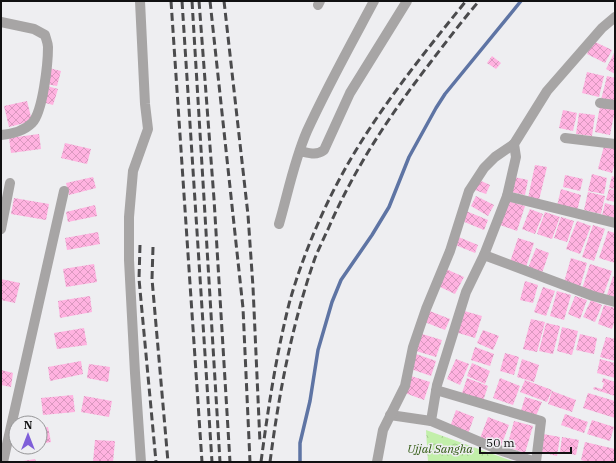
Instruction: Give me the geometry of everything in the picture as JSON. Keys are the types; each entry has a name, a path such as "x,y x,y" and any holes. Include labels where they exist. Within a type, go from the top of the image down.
{"street":[{"path":"140,1 145,104 148,129 132,171 129,217 129,260 141,462"},
{"path":"279,224 307,132 374,1"},
{"path":"300,151 319,154 324,150 350,93 407,1"},
{"path":"377,462 383,430 405,386 413,347 426,309 450,251 469,191 484,168 495,157 514,144 547,91 602,28 615,17"},
{"path":"1,22 34,29 45,35 48,45 46,72 38,114 27,128 12,134 1,134"},
{"path":"600,103 615,105"},
{"path":"565,138 615,144"},
{"path":"431,421 436,390 466,292 484,256 507,196 516,157 514,144"},
{"path":"1,229 10,183"},
{"path":"3,462 64,191"},
{"path":"507,196 615,223"},
{"path":"484,256 593,296 615,302"},
{"path":"390,415 431,421 499,450 536,462 541,421 436,390"}],"green space":[{"name":"Ujjal Sangha","path":"426,430 515,462 428,462"}],"building":[{"path":"593,41 612,50 605,63 587,54"},
{"path":"615,51 615,74 606,69"},
{"path":"492,56 501,63 496,69 487,63"},
{"path":"49,68 61,71 57,86 46,84"},
{"path":"587,72 604,76 599,97 582,93"},
{"path":"607,76 615,78 614,103 601,100"},
{"path":"47,86 58,89 53,105 42,102"},
{"path":"27,101 32,121 9,127 4,106"},
{"path":"600,107 615,110 610,135 595,132"},
{"path":"563,110 577,113 573,131 559,128"},
{"path":"579,113 595,115 592,136 576,134"},
{"path":"39,134 41,149 11,153 9,138"},
{"path":"65,143 91,149 87,164 61,158"},
{"path":"604,146 615,148 615,163 612,173 598,169"},
{"path":"535,165 547,167 539,200 528,198"},
{"path":"592,174 607,178 604,194 588,191"},
{"path":"565,175 583,179 580,191 563,187"},
{"path":"612,176 615,177 615,189 609,188"},
{"path":"93,177 96,188 69,195 66,183"},
{"path":"514,177 528,180 525,195 511,192"},
{"path":"479,180 490,185 486,194 475,190"},
{"path":"561,189 581,195 577,211 557,206"},
{"path":"609,189 615,190 615,202 606,200"},
{"path":"588,192 605,196 601,214 584,210"},
{"path":"476,196 494,205 488,216 471,206"},
{"path":"14,198 49,204 46,220 11,214"},
{"path":"508,201 525,206 517,231 500,225"},
{"path":"605,203 615,206 615,220 602,216"},
{"path":"95,205 97,216 68,222 66,212"},
{"path":"530,209 543,214 535,234 522,229"},
{"path":"466,211 488,220 484,230 462,221"},
{"path":"545,212 560,217 552,239 537,234"},
{"path":"561,217 574,221 567,242 554,238"},
{"path":"577,221 591,226 580,254 566,249"},
{"path":"593,225 605,229 594,261 582,257"},
{"path":"608,231 615,233 615,263 599,258"},
{"path":"98,232 100,244 67,250 65,238"},
{"path":"456,236 478,245 475,253 453,244"},
{"path":"518,238 534,243 526,267 510,262"},
{"path":"536,248 549,253 542,273 528,268"},
{"path":"571,258 587,263 580,287 564,282"},
{"path":"94,264 97,282 66,287 63,269"},
{"path":"590,264 612,271 603,296 582,289"},
{"path":"446,269 464,277 455,294 438,286"},
{"path":"613,276 615,277 615,297 607,295"},
{"path":"1,279 20,283 15,303 1,300"},
{"path":"525,281 538,285 533,303 520,300"},
{"path":"543,287 555,291 546,316 534,312"},
{"path":"557,291 571,295 564,320 550,316"},
{"path":"90,296 92,312 60,318 58,301"},
{"path":"575,296 587,300 580,319 568,314"},
{"path":"591,300 602,305 595,322 583,317"},
{"path":"604,305 615,308 615,320 612,329 598,324"},
{"path":"427,310 450,319 445,330 422,321"},
{"path":"461,310 482,316 475,338 455,332"},
{"path":"531,319 545,322 537,352 523,349"},
{"path":"546,323 560,326 553,354 539,351"},
{"path":"562,327 578,331 572,355 557,351"},
{"path":"84,328 87,345 57,349 54,333"},
{"path":"483,330 499,336 493,350 477,343"},
{"path":"422,334 442,340 436,357 416,351"},
{"path":"580,334 597,338 594,354 576,350"},
{"path":"606,337 615,339 615,361 600,357"},
{"path":"475,347 494,354 490,366 471,360"},
{"path":"505,353 519,357 514,375 500,371"},
{"path":"416,354 436,361 431,376 411,369"},
{"path":"456,359 469,364 460,385 447,379"},
{"path":"522,359 539,365 534,382 517,377"},
{"path":"600,359 615,363 615,378 597,373"},
{"path":"81,361 83,374 50,381 48,367"},
{"path":"472,363 490,371 485,384 467,376"},
{"path":"89,364 110,367 108,382 87,378"},
{"path":"1,370 13,373 11,387 1,385"},
{"path":"411,376 430,382 424,400 405,393"},
{"path":"467,378 488,386 483,401 462,393"},
{"path":"500,378 520,386 513,405 493,398"},
{"path":"603,378 615,382 615,396 593,389 594,387 602,389 604,383 602,382"},
{"path":"525,380 552,390 547,402 520,392"},
{"path":"552,391 576,400 572,412 548,404"},
{"path":"588,393 615,401 615,418 583,408"},
{"path":"73,395 75,412 43,415 41,398"},
{"path":"84,396 112,401 109,417 81,412"},
{"path":"525,397 542,402 535,418 521,411"},
{"path":"456,410 474,417 468,434 450,427"},
{"path":"565,414 588,422 584,433 561,425"},
{"path":"488,417 509,425 500,449 479,441"},
{"path":"592,420 614,427 610,441 587,434"},
{"path":"514,421 533,426 525,453 507,447"},
{"path":"48,427 51,442 48,443"},
{"path":"543,434 560,437 557,456 541,452"},
{"path":"562,437 579,440 576,455 560,452"},
{"path":"95,440 115,441 113,462 93,462"},
{"path":"585,442 615,449 615,462 588,462 581,460"},
{"path":"35,459 36,462 23,462 23,461"}],"waterway":[{"path":"300,461 300,443 310,401 318,350 332,302 341,280 389,207 409,157 445,94 521,1"}],"railway":[{"path":"171,1 202,462"},
{"path":"182,1 212,462"},
{"path":"192,1 220,462"},
{"path":"199,1 214,199 230,462"},
{"path":"210,1 243,308 250,462"},
{"path":"224,1 248,215 253,287 260,443"},
{"path":"261,462 266,422 280,343 289,304 300,268 322,213 349,162 375,120 419,60 466,1"},
{"path":"270,462 282,385 293,333 315,258 339,205 362,162 387,122 415,83 479,1"},
{"path":"140,245 139,279 156,462"},
{"path":"153,247 152,279 168,462"}]}
